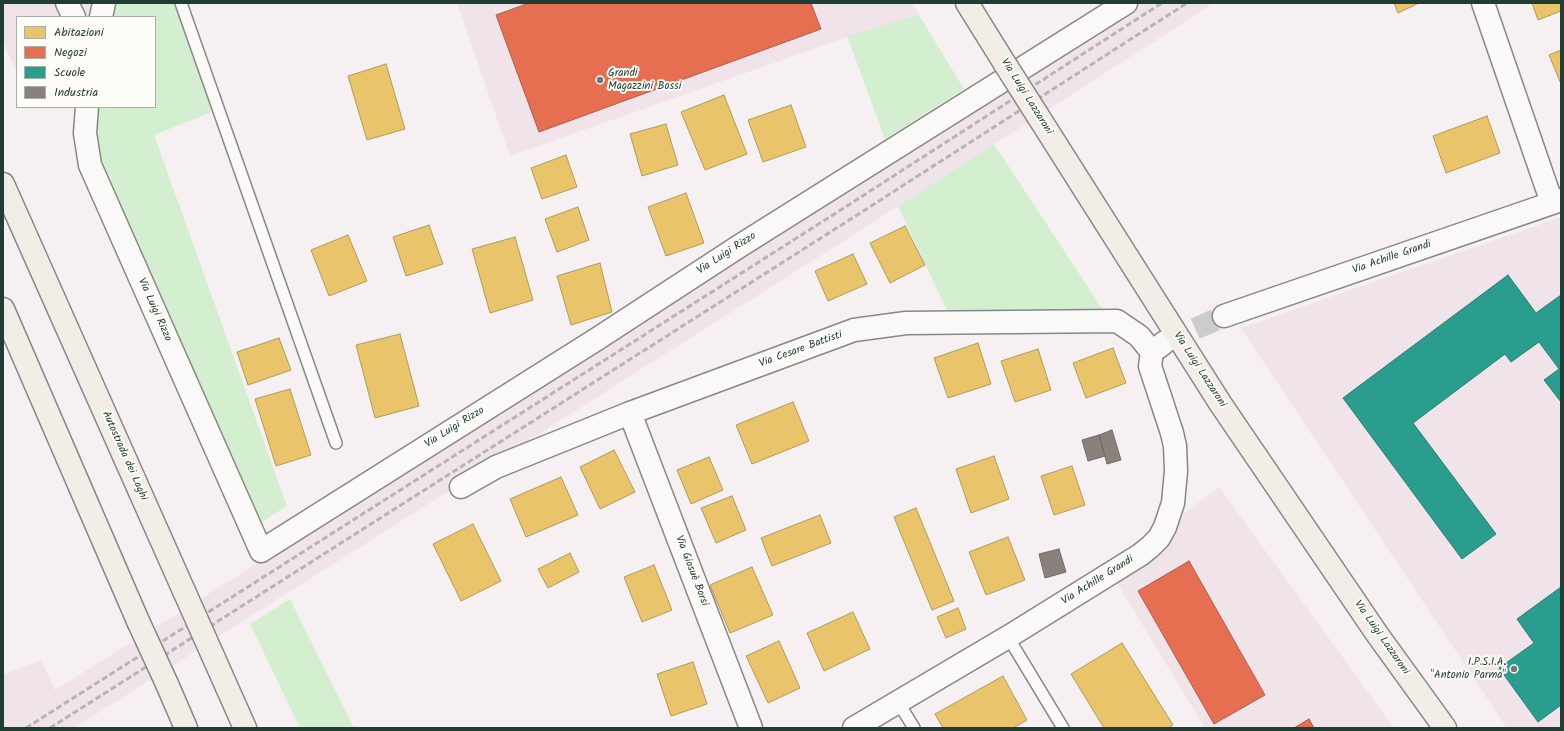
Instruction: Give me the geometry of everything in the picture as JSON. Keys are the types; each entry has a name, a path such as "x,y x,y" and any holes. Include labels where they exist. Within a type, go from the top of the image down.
{"main road":[{"name":"Via Luigi Lazzaroni","path":"967,3 1220,403 1377,634 1446,728"},
{"name":"Autostrada dei Laghi","path":"3,184 245,728"},
{"path":"3,308 186,728"}],"street":[{"path":"67,3 74,16"},
{"path":"101,16 104,3"},
{"name":"Via Luigi Rizzo","path":"88,108 85,134 90,165 261,550 597,339 738,247 1126,3"},
{"path":"1483,3 1556,201"},
{"name":"Via Achille Grandi","path":"1224,316 1556,201"},
{"name":"Via Cesare Battisti","path":"461,487 496,468 630,414 854,330 906,322 1117,321 1159,347"},
{"name":"Via Achille Grandi","path":"854,728 1008,637 1140,555 1154,542 1165,527 1173,503 1176,471 1175,446 1172,433 1150,366 1159,347"},
{"name":"Via Giosuè Borsi","path":"630,414 751,728"}],"lane":[{"path":"181,3 336,443"},
{"path":"1008,637 1062,728"},
{"path":"898,702 914,728"}],"shaded area":[{"path":"3,3 108,3 105,16 16,16 16,71 3,41"},
{"name":"Grandi Magazzini Bossi","path":"457,3 912,3 919,15 847,37 510,156"},
{"path":"1135,3 1214,3 861,230 74,728 3,728 3,675 41,660 55,690 507,407"},
{"path":"1561,217 1561,728 1507,728 1241,328"},
{"path":"1219,487 1394,728 1205,728 1117,583 1154,558 1184,514"}],"green space":[{"path":"108,3 175,3 212,112 154,135 287,506 257,525 97,160 93,108 156,108 156,16 105,16"},
{"path":"919,15 964,89 885,139 847,36"},
{"path":"994,144 1103,310 950,317 898,206"},
{"path":"290,599 354,728 300,728 250,624"}],"building: Abitazioni":[{"path":"1394,3 1419,3 1398,13"},
{"path":"1532,3 1561,3 1561,11 1538,20"},
{"path":"1561,50 1561,84 1549,55"},
{"path":"386,64 405,129 367,140 348,76"},
{"path":"724,95 747,154 705,170 681,112"},
{"path":"791,105 806,147 763,162 748,120"},
{"path":"1487,116 1500,153 1446,173 1433,136"},
{"path":"666,124 678,165 642,176 630,134"},
{"path":"566,155 577,187 542,199 531,168"},
{"path":"686,193 704,243 666,256 648,207"},
{"path":"578,207 589,240 557,252 545,219"},
{"path":"429,225 443,264 406,276 393,237"},
{"path":"905,226 925,265 890,283 870,243"},
{"path":"348,235 367,281 329,296 311,250"},
{"path":"515,237 533,300 490,313 472,249"},
{"path":"853,254 867,284 828,301 815,271"},
{"path":"600,263 612,312 571,325 557,276"},
{"path":"400,334 419,406 375,418 356,345"},
{"path":"279,338 291,370 248,385 237,352"},
{"path":"978,343 991,384 948,398 934,358"},
{"path":"1113,348 1126,383 1086,398 1073,363"},
{"path":"1038,349 1051,390 1015,402 1001,361"},
{"path":"290,389 311,455 276,466 255,399"},
{"path":"793,402 809,441 752,464 736,425"},
{"path":"614,450 635,492 600,509 580,467"},
{"path":"994,456 1009,499 971,513 956,469"},
{"path":"709,457 723,490 691,504 677,470"},
{"path":"1072,466 1085,505 1054,515 1041,476"},
{"path":"561,477 578,515 526,537 510,499"},
{"path":"732,496 746,530 716,543 701,508"},
{"path":"916,508 954,601 932,610 894,517"},
{"path":"820,515 831,543 772,566 761,538"},
{"path":"473,524 501,581 461,601 433,544"},
{"path":"1008,537 1025,580 986,595 969,552"},
{"path":"570,553 579,572 548,588 538,569"},
{"path":"654,565 672,610 642,622 624,577"},
{"path":"752,567 773,615 730,633 710,585"},
{"path":"958,608 966,629 946,638 937,617"},
{"path":"853,612 870,649 824,671 807,633"},
{"path":"779,641 800,688 768,703 746,656"},
{"path":"1122,643 1173,725 1168,728 1104,728 1071,674"},
{"path":"693,662 707,704 671,716 657,674"},
{"path":"1003,676 1027,720 1013,728 943,728 935,714"}],"building: Negozi":[{"name":"Grandi Magazzini Bossi","path":"529,3 811,3 821,29 539,132 496,15"},
{"path":"1189,561 1265,695 1214,724 1138,591"},
{"path":"1309,719 1314,728 1294,728"}],"building: Scuole":[{"path":"1508,275 1536,313 1561,295 1561,402 1544,380 1559,369 1539,342 1511,362 1505,354 1413,423 1496,534 1462,559 1343,398"},
{"path":"1561,587 1561,705 1538,722 1499,668 1534,643 1517,619"}],"building: Industria":[{"path":"1112,430 1121,460 1107,464 1099,435"},
{"path":"1099,435 1105,456 1088,461 1082,440"},
{"path":"1059,549 1066,572 1045,578 1039,554"}],"tunnel":[{"path":"1165,342 1224,316"}],"railway":[{"path":"26,728 847,206 1162,3"},
{"path":"50,728 854,217 1187,3"}],"place":[{"name":"Grandi Magazzini Bossi","path":"600,80"},
{"name":"I.P.S.I.A. \"Antonio Parma\"","path":"1514,669"}]}
